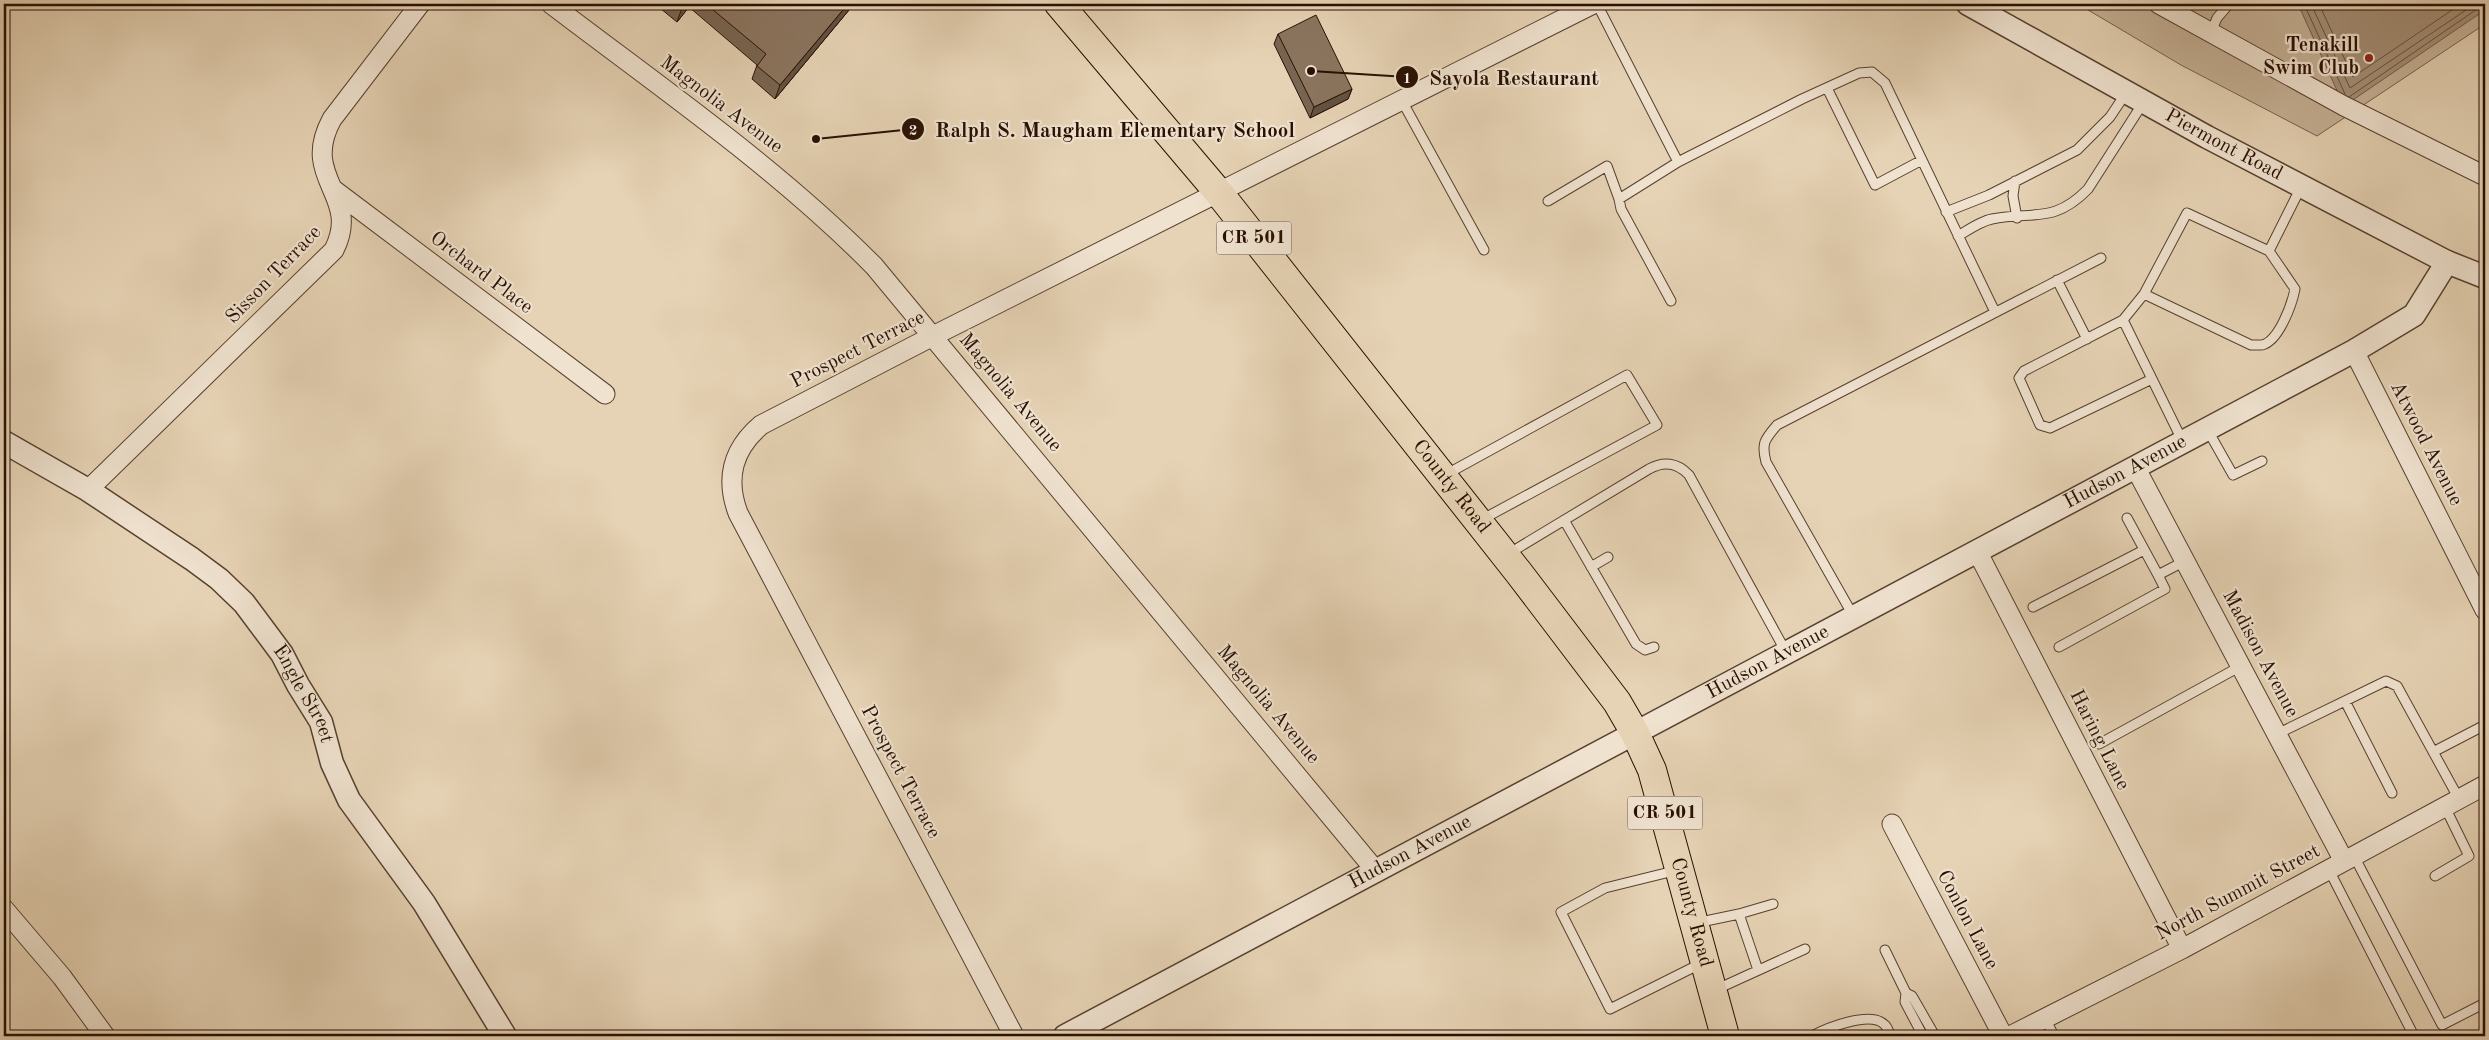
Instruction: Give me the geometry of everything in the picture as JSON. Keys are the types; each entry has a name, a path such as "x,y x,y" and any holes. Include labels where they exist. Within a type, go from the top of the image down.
{"main road":[{"name":"County Road","path":"1059,4 1219,193 1505,555 1617,702 1635,733 1652,770 1725,1036"}],"street":[{"name":"Sisson Terrace","path":"88,490 334,250 341,237 343,224 341,209 322,167 320,149 324,133 332,119 420,4"},
{"name":"Magnolia Avenue","path":"551,4 786,183 831,223 874,266 1376,871"},
{"name":"Prospect Terrace","path":"1014,1036 747,530 732,497 730,481 733,464 739,450 748,436 761,425 933,336 1595,4"},
{"name":"Piermont Road","path":"1968,4 2135,98 2301,186 2447,262 2485,277"},
{"path":"2161,4 2344,106 2485,176"},
{"name":"Orchard Place","path":"331,188 605,394"},
{"name":"Hudson Avenue","path":"1065,1036 2354,351 2414,315 2447,262"},
{"name":"Atwood Avenue","path":"2354,351 2485,610"},
{"name":"Engle Street","path":"4,442 88,490 220,579 266,629 321,722 332,763 349,800 424,903 505,1036"},
{"name":"Madison Avenue","path":"2135,467 2277,734 2342,862"},
{"name":"Haring Lane","path":"1977,551 2182,949"},
{"name":"North Summit Street","path":"2011,1036 2182,949 2485,785"},
{"name":"Conlon Lane","path":"1892,824 2011,1036"},
{"path":"4,910 62,977 105,1036"}],"lane":[{"path":"1595,4 1678,162"},
{"path":"2211,32 2217,18 2229,4"},
{"path":"1619,199 1678,162 1827,88 1859,74 1872,72 1885,83 1995,312"},
{"path":"1827,88 1875,185 1922,160"},
{"path":"1946,212 2016,181 2077,150 2110,117 2135,98"},
{"path":"1958,236 1991,219 2049,214 2076,201 2088,189 2135,98"},
{"path":"1402,101 1484,250"},
{"path":"1548,201 1607,166 1621,209 1671,301"},
{"path":"2016,181 2013,196 2017,218"},
{"path":"2269,251 2301,186"},
{"path":"2144,294 2250,345 2263,345 2273,338 2291,305 2295,289 2269,251 2187,212 2144,294 2123,320 2024,372 2019,378 2040,426 2050,428 2152,379"},
{"path":"1854,617 1766,462 1762,449 1765,440 1777,425 2100,258"},
{"path":"2057,280 2086,339"},
{"path":"2123,320 2183,442"},
{"path":"1443,477 1627,375 1658,425 1478,522"},
{"path":"2207,429 2233,475 2262,461"},
{"path":"1505,555 1658,464 1676,465 1683,469 1786,653"},
{"path":"2059,647 2165,589 2127,518"},
{"path":"1564,520 1636,644 1645,650 1654,647"},
{"path":"2033,607 2144,550"},
{"path":"1591,567 1608,557"},
{"path":"2158,575 2185,561"},
{"path":"2099,744 2241,666"},
{"path":"2277,734 2386,681 2397,686 2433,752 2469,856 2434,876"},
{"path":"2345,701 2392,793"},
{"path":"2433,752 2485,725"},
{"path":"2342,862 2442,1025 2485,1003"},
{"path":"2342,862 2414,1036"},
{"path":"1680,869 1605,888 1561,912 1610,1009 1705,961"},
{"path":"1694,923 1739,914 1773,904"},
{"path":"1739,914 1758,970"},
{"path":"1713,992 1805,949"},
{"path":"1885,950 1906,993 1905,1002 1922,1036"},
{"path":"1906,993 1912,996 1935,1036"},
{"path":"2045,1018 2054,1036"},
{"path":"1812,1036 1840,1024 1874,1020 1885,1025 1891,1036"}],"shaded area":[{"path":"2078,4 2485,4 2485,24 2317,136 2181,65"}],"water":[{"name":"Tenakill Swim Club","path":"2298,4 2485,4 2485,10 2344,106"}],"building":[{"path":"676,4 685,4 682,8"},
{"path":"706,4 848,4 780,85 757,66 766,54"},
{"path":"1316,15 1352,89 1314,107 1278,34"}],"place":[{"name":"Tenakill Swim Club","path":"2369,58"},
{"name":"Sayola Restaurant","path":"1311,71"},
{"name":"Ralph S. Maugham Elementary School","path":"816,139"}]}
